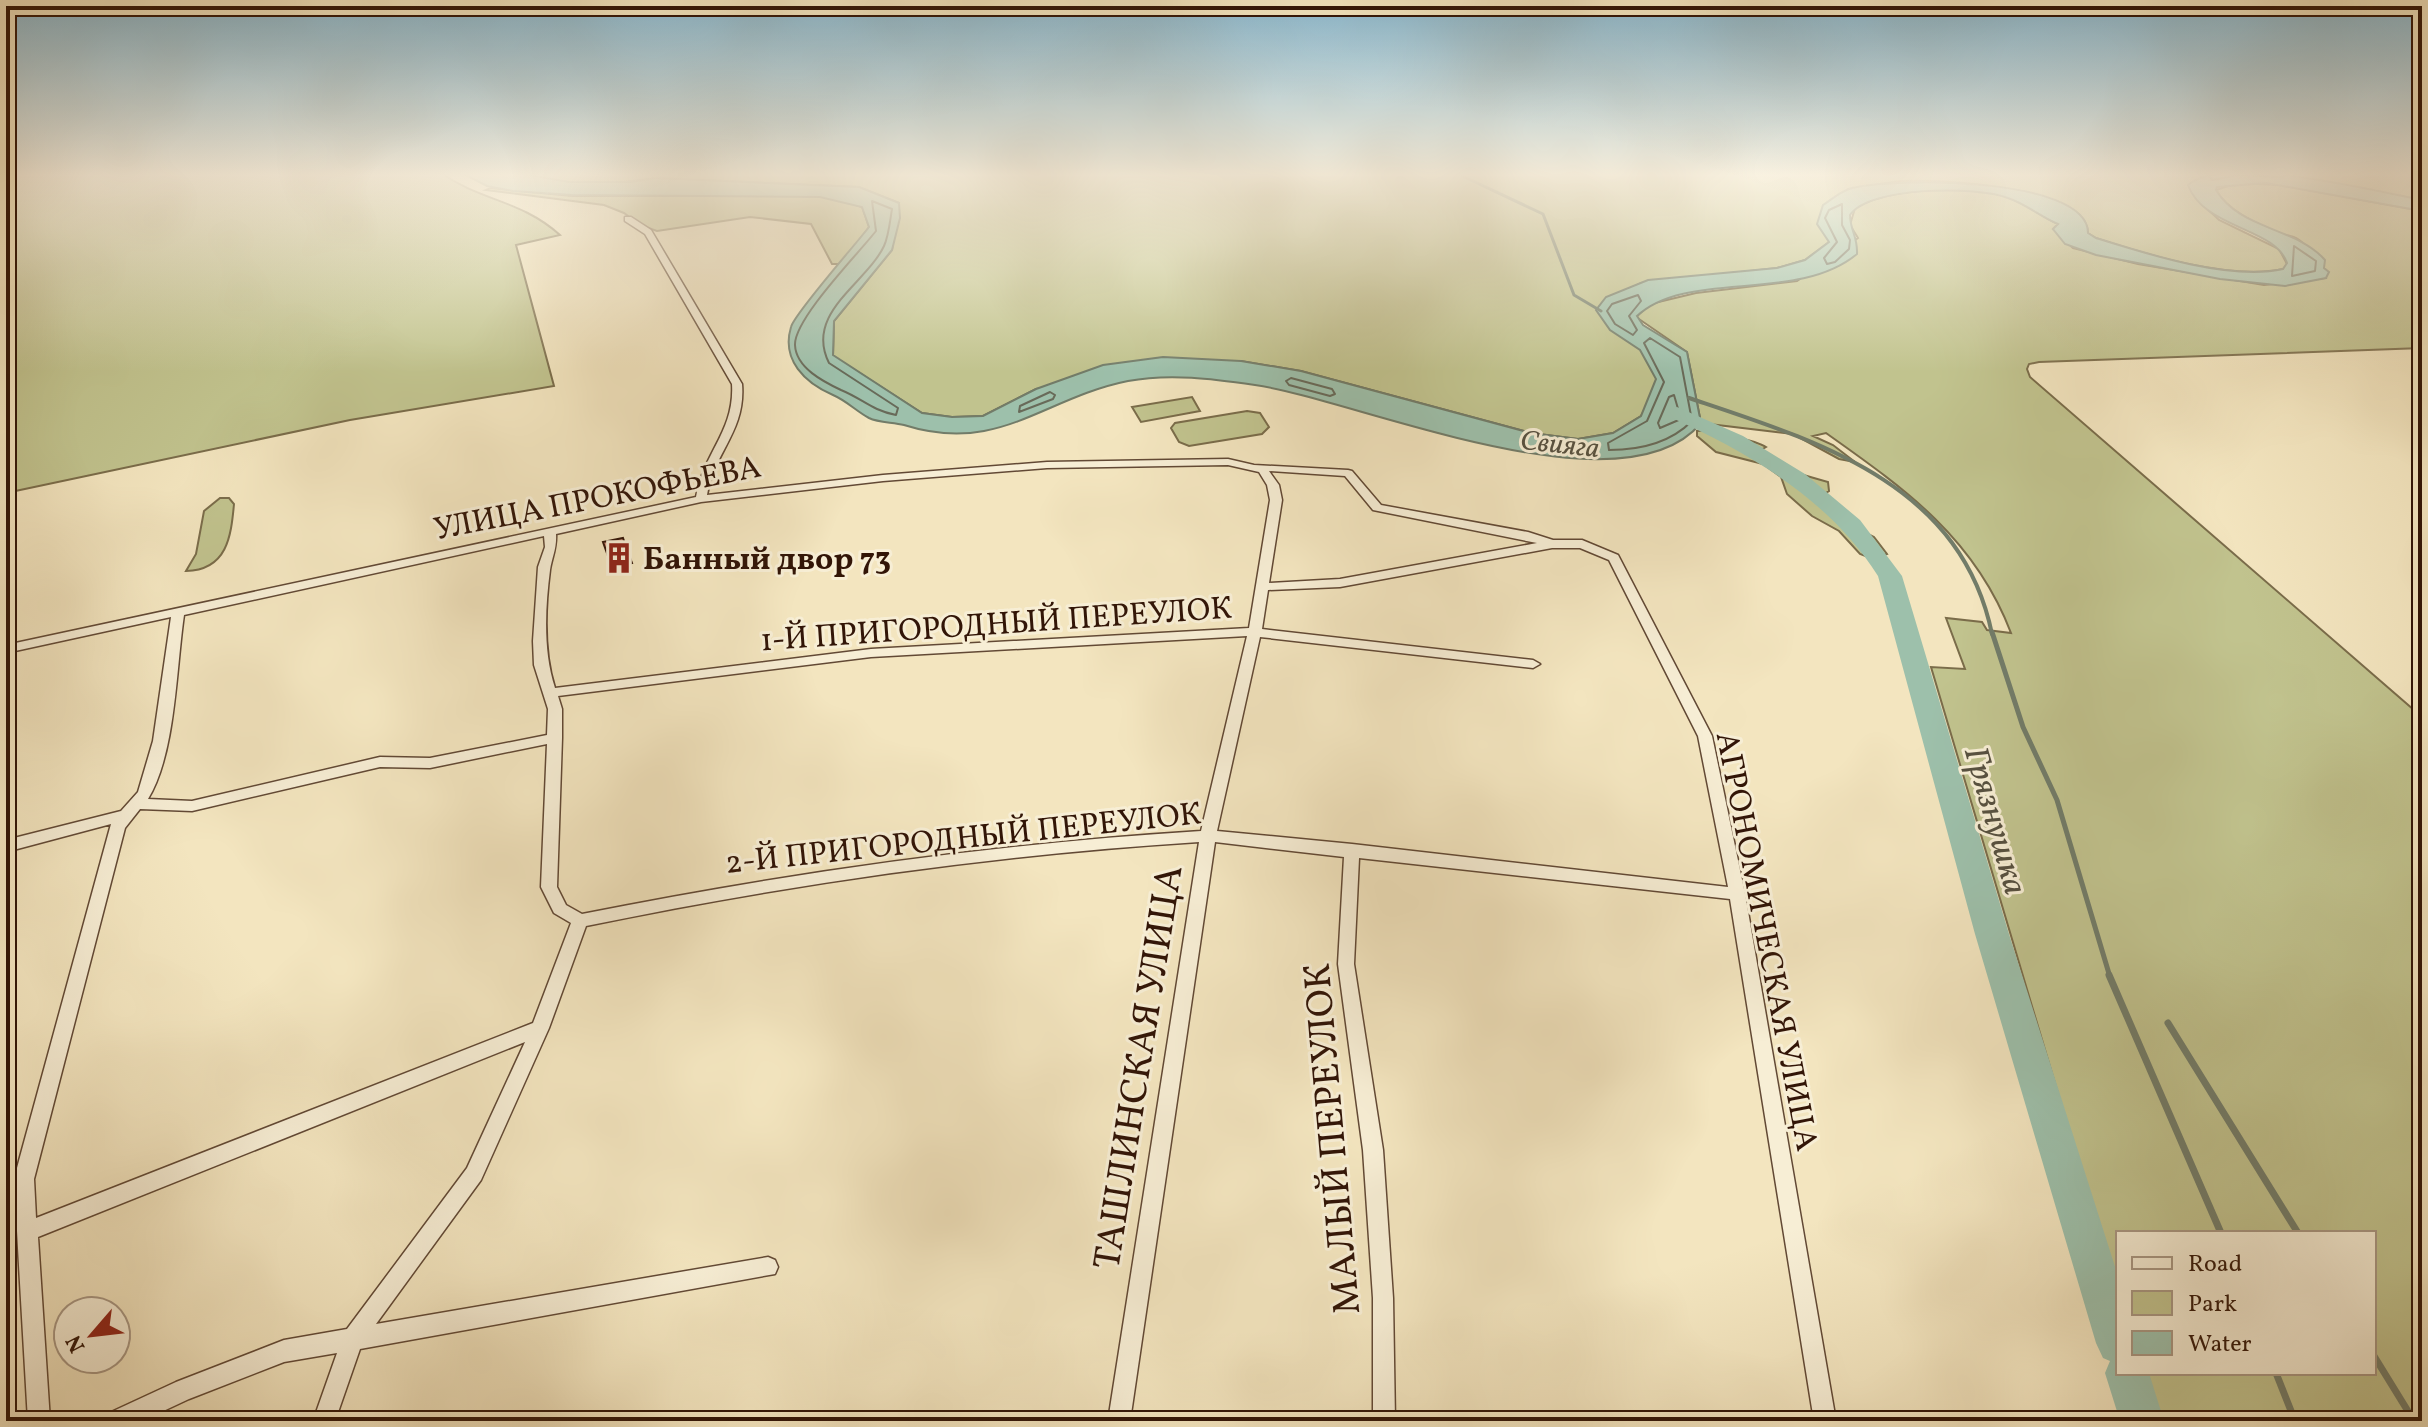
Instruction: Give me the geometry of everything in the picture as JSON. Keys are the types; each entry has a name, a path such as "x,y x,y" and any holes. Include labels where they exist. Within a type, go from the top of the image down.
{"street":[{"path":"652,240 737,384 741,401 737,421 702,482 701,499"},
{"name":"УЛИЦА ПРОКОФЬЕВА","path":"6,649 701,499 883,478 1047,465 1207,462 1255,466"},
{"path":"1255,466 1348,473 1377,508 1528,536 1552,544"},
{"name":"ТАШЛИНСКАЯ УЛИЦА","path":"1119,1421 1208,836 1255,632 1276,500 1269,477 1255,466"},
{"path":"324,1421 352,1340 474,1174 540,1028 580,921 560,909 549,887 555,709 549,693 540,641 544,567 551,547 550,531"},
{"name":"АГРОНОМИЧЕСКАЯ УЛИЦА","path":"1262,587 1340,583 1552,544 1582,544 1614,558 1705,736 1737,894 1825,1421"},
{"path":"39,1421 24,1179 130,810 149,785 168,700 168,667 178,612"},
{"path":"1255,632 1533,664"},
{"name":"1-Й ПРИГОРОДНЫЙ ПЕРЕУЛОК","path":"549,693 871,653 1255,632"},
{"path":"6,846 130,810 192,806 380,762 430,763 555,738"},
{"name":"2-Й ПРИГОРОДНЫЙ ПЕРЕУЛОК","path":"580,921 726,890 867,870 1137,840 1208,836 1737,894"},
{"name":"МАЛЫЙ ПЕРЕУЛОК","path":"1352,850 1346,964 1373,1150 1383,1298 1384,1421"},
{"path":"26,1232 540,1028"},
{"path":"117,1421 184,1390 284,1351 768,1267"}],"green space":[{"path":"6,240 540,240 516,245 554,386 350,420 6,493"},
{"path":"819,240 859,240 841,264 832,264"},
{"path":"894,240 1828,240 1829,242 1805,260 1777,268 1641,283 1626,291 1638,341 1663,376 1641,416 1613,433 1578,439 1531,433 1301,371 1241,361 1036,389 983,416 952,417 922,413 833,356 834,321 892,250"},
{"path":"1856,240 2064,240 2073,248 2138,264 2264,285 2326,278 2314,256 2298,240 2422,240 2422,348 2039,362 2029,364 2027,369 2030,377 2422,717 2422,1421 2155,1421 2142,1375 2376,1375 2376,1231 2116,1231 2116,1288 1931,667 1965,669 1946,618 1982,622 1987,630 2011,633 1996,599 1978,570 1935,518 1826,433 1813,436 1833,445 1855,462 1839,459 1793,434 1701,423 1687,352 1636,317 1650,304 1696,293 1797,281"},
{"path":"2101,240 2260,240 2279,249 2287,264 2283,269 2262,272 2238,271 2214,269"},
{"path":"1192,397 1200,411 1141,422 1132,407"},
{"path":"1247,411 1260,413 1269,427 1262,434 1189,446 1179,442 1171,428 1175,423"},
{"path":"1710,430 1761,444 1766,447 1761,450 1800,474 1828,482 1829,491 1823,495 1858,529 1874,537 1887,554 1873,559 1860,554 1839,531 1812,516 1787,494 1781,477 1763,464 1716,452 1697,436 1697,431"},
{"path":"220,498 229,498 234,504 224,550 210,565 186,571 196,554 204,511"}],"water":[{"name":"Свияга","path":"859,240 895,240 892,250 834,321 833,355 922,413 952,417 983,416 1036,389 1103,365 1163,357 1241,361 1301,371 1531,433 1578,439 1613,433 1641,416 1656,379 1640,350 1610,330 1596,310 1606,297 1648,280 1777,268 1805,260 1829,242 1827,240 1855,240 1857,254 1832,269 1804,278 1684,294 1658,302 1637,316 1643,325 1687,352 1701,423 1664,449 1613,459 1552,456 1487,445 1300,395 1255,385 1192,378 1160,377 1128,381 1070,399 1020,421 967,433 937,432 877,421 813,384 793,360 789,350 791,327"},
{"name":"Свияга","path":"2061,240 2101,240 2189,264 2262,272 2283,269 2287,263 2280,251 2265,240 2296,240 2325,260 2324,268 2329,272 2326,278 2285,286 2220,279 2096,255 2065,244"}],"building":[{"path":"623,538 628,552 608,556 603,542"}],"waterway":[{"path":"1553,240 1574,295 1601,311"},
{"path":"1689,398 1833,452 1877,476 1916,504 1950,539 1975,582 1992,634"},
{"name":"Грязнушка","path":"1677,413 1706,425 1767,459 1826,501 1873,550 1890,576 1992,934 2116,1337"},
{"path":"1992,632 2023,727 2057,800 2110,977"},
{"path":"2109,975 2220,1231"},
{"path":"2168,1023 2297,1231"},
{"path":"2376,1359 2414,1421"},
{"name":"Грязнушка","path":"2128,1375 2142,1421"},
{"path":"2277,1375 2295,1421"}],"place":[{"name":"Банный двор 73","path":"619,558"}]}
